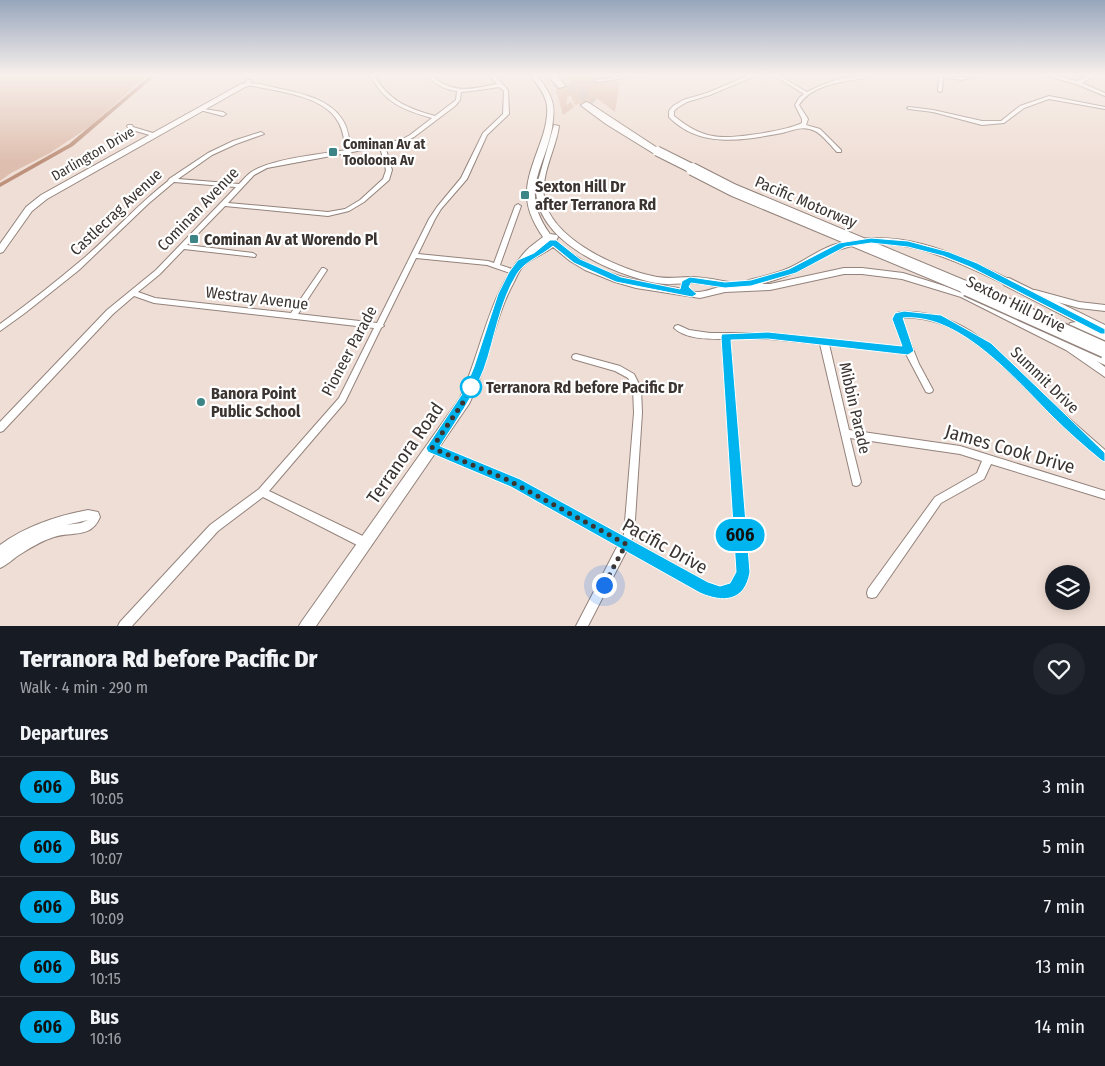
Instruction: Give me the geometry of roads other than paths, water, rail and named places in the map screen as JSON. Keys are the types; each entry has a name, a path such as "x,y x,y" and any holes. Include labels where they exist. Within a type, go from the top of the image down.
{"highway":[{"name":"Pacific Motorway","path":"589,104 609,122 733,190 996,300 1105,350"},
{"name":"Pacific Motorway","path":"660,149 738,186 952,274 1105,341"},
{"path":"1009,282 1105,331"},
{"path":"964,295 1105,359"}],"street":[{"name":"Darlington Drive","path":"0,250 29,210 44,197 209,104"},
{"path":"321,104 327,107 339,119 344,130 349,152"},
{"path":"401,104 413,111 436,118"},
{"name":"Cominan Avenue","path":"0,428 110,312 155,276 252,174 265,168 383,146 406,139 453,104"},
{"name":"Pioneer Parade","path":"124,626 214,528 262,492 342,400 439,208 464,179 485,134 506,114 506,104"},
{"name":"Sexton Hill Drive","path":"550,104 548,134 533,176 529,197 534,216 552,239 577,261 590,268 627,282 696,294 770,287 830,273 862,271 910,278 964,295 1070,347 1105,373"},
{"path":"554,104 555,132 541,183 540,210 552,239 572,242"},
{"path":"680,104 671,111 672,117 706,136 720,139 792,130 803,126 818,130 839,151"},
{"path":"798,104 805,119 803,126"},
{"path":"909,108 933,111 982,123 1002,122 1022,107 1030,104"},
{"path":"1086,104 1105,108"},
{"path":"200,109 223,114"},
{"path":"130,126 131,128 153,134"},
{"name":"Castlecrag Avenue","path":"0,328 80,264 171,180 208,154 230,144 261,134"},
{"path":"222,204 328,214 352,208 381,186 388,177 389,170 383,146"},
{"path":"171,180 239,186"},
{"name":"Sexton Hill Drive","path":"541,200 552,222 572,242 600,261 636,275 669,281 695,280 725,285 760,281 792,271 834,248 852,243 871,241 901,243 932,250 960,260 1009,282 1058,300 1105,308"},
{"path":"497,265 518,206"},
{"name":"Terranora Road","path":"522,262 537,255 552,239"},
{"name":"Terranora Road","path":"307,626 469,393 502,294 513,272 531,250 552,239"},
{"path":"183,247 252,255"},
{"path":"537,255 544,253 556,255 590,268"},
{"path":"414,256 497,265 513,272"},
{"path":"293,316 324,270"},
{"path":"695,280 704,283 705,292 696,294 687,291 684,287 685,283 695,280"},
{"name":"Westray Avenue","path":"133,293 154,300 380,326"},
{"name":"Summit Drive","path":"908,351 897,319 898,316 904,314 937,318 982,342 1060,417 1105,456"},
{"path":"678,328 689,333 726,337 768,336 908,351 917,372 929,390"},
{"name":"Pacific Drive","path":"432,448 508,480 714,592 732,591 741,580 743,567 726,337"},
{"name":"Mibbin Parade","path":"824,342 856,482"},
{"path":"576,357 617,368 631,376 637,388 638,413 631,524 626,544 582,626"},
{"name":"James Cook Drive","path":"845,433 953,449 1105,495"},
{"path":"872,593 938,500 981,476 988,459"},
{"path":"262,492 364,543"},
{"path":"0,551 46,524 88,515 96,517 89,526 42,536 20,548 0,563"}],"waterway":[{"path":"0,185 71,145 119,104"}],"place":[{"name":"Cominan Av at Tooloona Av","path":"333,152"},
{"name":"Sexton Hill Dr after Terranora Rd","path":"525,195"},
{"name":"Cominan Av at Worendo Pl","path":"194,239"},
{"name":"Terranora Rd before Pacific Dr","path":"471,387"},
{"name":"Banora Point Public School","path":"201,402"}]}
